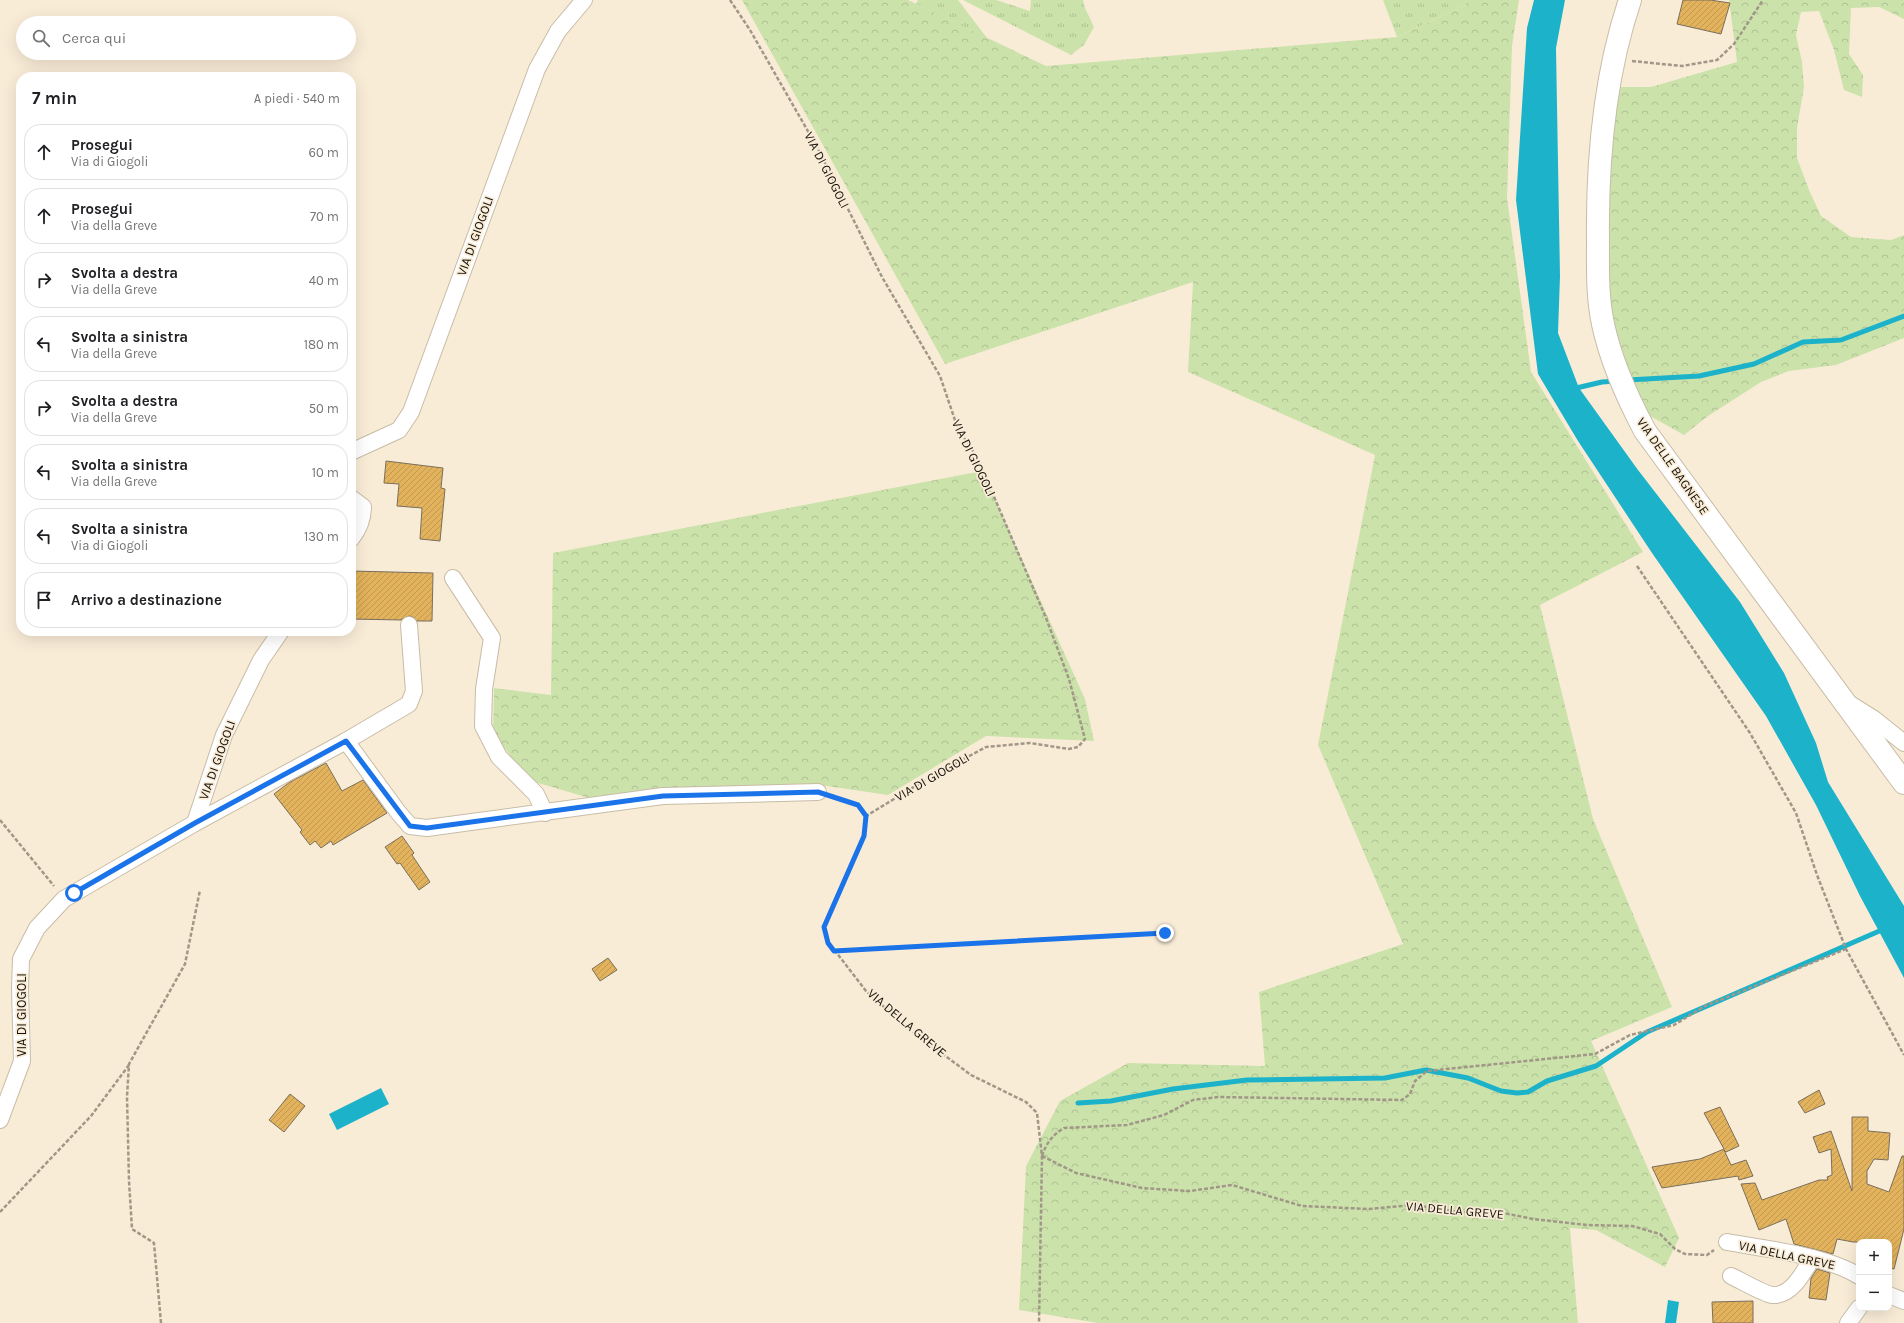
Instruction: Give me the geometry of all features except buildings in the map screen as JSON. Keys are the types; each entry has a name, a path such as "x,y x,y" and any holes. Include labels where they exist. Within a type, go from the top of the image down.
{"main road":[{"name":"VIA DELLE BAGNESE","path":"1630,0 1620,29 1606,99 1601,136 1598,210 1598,286 1603,324 1613,361 1627,397 1645,431 1904,783"}],"street":[{"name":"VIA DI GIOGOLI","path":"356,450 398,430 411,412 536,69 558,31 584,0"},
{"path":"356,502 363,507 363,518 356,533"},
{"path":"453,578 492,638 484,689 483,726 499,757 536,794 545,813"},
{"path":"195,823 346,741 409,704 414,691 410,625"},
{"name":"VIA DI GIOGOLI","path":"0,1120 22,1061 20,989 21,959 37,928 64,899 195,823 224,735 261,660 278,636"},
{"path":"1843,700 1874,719 1904,743"},
{"path":"346,741 410,826 427,828 663,796 818,792"},
{"name":"VIA DELLA GREVE","path":"1727,1242 1812,1258 1848,1268 1858,1275"},
{"path":"1732,1276 1772,1295 1783,1293 1798,1282 1812,1258"},
{"path":"1892,1296 1904,1301"},
{"path":"1848,1323 1857,1311"}],"path":[{"name":"VIA DI GIOGOLI","path":"730,0 750,30 817,147 882,277 940,376 958,429 977,457 1046,618 1069,679 1084,739 1078,747 1069,749 1030,743 986,747 932,776 866,816"},
{"path":"1614,59 1682,66 1717,60 1734,44 1763,0"},
{"path":"1637,566 1750,733 1796,813 1817,875 1846,948 1904,1055"},
{"path":"818,792 858,805 866,816"},
{"name":"VIA DELLA GREVE","path":"866,816 864,836 824,927 828,943 866,991 909,1029 971,1074 1026,1102 1037,1113 1042,1156 1039,1323"},
{"path":"0,820 64,899"},
{"path":"0,1212 91,1116 129,1064 185,964 200,890"},
{"path":"834,951 1165,933"},
{"path":"1042,1156 1046,1146 1055,1133 1064,1128 1127,1124 1164,1116 1193,1100 1218,1097 1402,1100 1410,1094 1415,1081 1427,1071 1595,1054 1630,1036 1674,1025 1705,1006 1846,948"},
{"path":"129,1064 127,1097 132,1229 154,1244 162,1323"},
{"name":"VIA DELLA GREVE","path":"1042,1156 1076,1173 1142,1188 1190,1191 1232,1185 1302,1206 1369,1208 1412,1205 1460,1212 1494,1211 1532,1219 1587,1225 1632,1226 1660,1234 1674,1249 1685,1254 1707,1255 1727,1242"}],"green space":[{"path":"742,0 908,0 1046,66 1397,37 1465,5 1467,0 1519,0 1512,46 1507,198 1531,372 1643,552 1540,605 1593,819 1672,1007 1591,1041 1679,1238 1665,1267 1596,1230 1570,1228 1578,1323 1098,1323 1019,1310 1026,1166 1060,1101 1128,1063 1265,1066 1259,992 1403,944 1318,745 1375,455 1188,372 1193,282 945,364"},
{"path":"918,0 958,0 987,38 916,4"},
{"path":"963,0 996,0 1030,11 1031,0 1083,0 1094,27 1084,45 1071,55"},
{"path":"1383,0 1467,0 1465,5 1397,37"},
{"path":"1729,0 1904,0 1904,19 1879,7 1851,8 1849,54 1863,75 1862,97 1844,90 1834,50 1819,11 1801,12 1796,35 1802,62 1804,87 1797,128 1797,158 1821,216 1851,237 1891,240 1904,235 1904,338 1836,365 1789,371 1761,382 1708,416 1684,435 1650,416 1636,391 1612,324 1605,261 1607,165 1620,87 1651,87 1737,62"},
{"path":"982,471 1085,699 1094,741 986,736 888,795 827,786 589,798 528,780 493,732 494,688 551,695 553,553"}],"water":[{"path":"1534,0 1565,0 1556,48 1560,276 1558,333 1579,388 1638,470 1740,602 1784,673 1816,743 1828,782 1904,906 1904,978 1860,896 1816,805 1766,716 1652,553 1578,441 1538,374 1516,200 1527,28"},
{"path":"381,1088 389,1104 337,1130 329,1114"},
{"path":"1668,1300 1679,1302 1676,1323 1665,1323"}],"waterway":[{"path":"1628,380 1699,376 1754,364 1803,342 1841,340 1904,316"},
{"path":"1572,389 1602,382 1616,381"},
{"path":"1078,1103 1111,1101 1173,1089 1247,1080 1385,1078 1426,1070 1468,1078 1501,1091 1517,1093 1528,1092 1547,1081 1596,1066 1647,1032 1884,929"}],"route":[{"path":"74,893 195,823 346,741 410,826 427,828 663,796 818,792 858,805 866,816 864,836 824,927 828,943 834,951 1165,933"}]}
